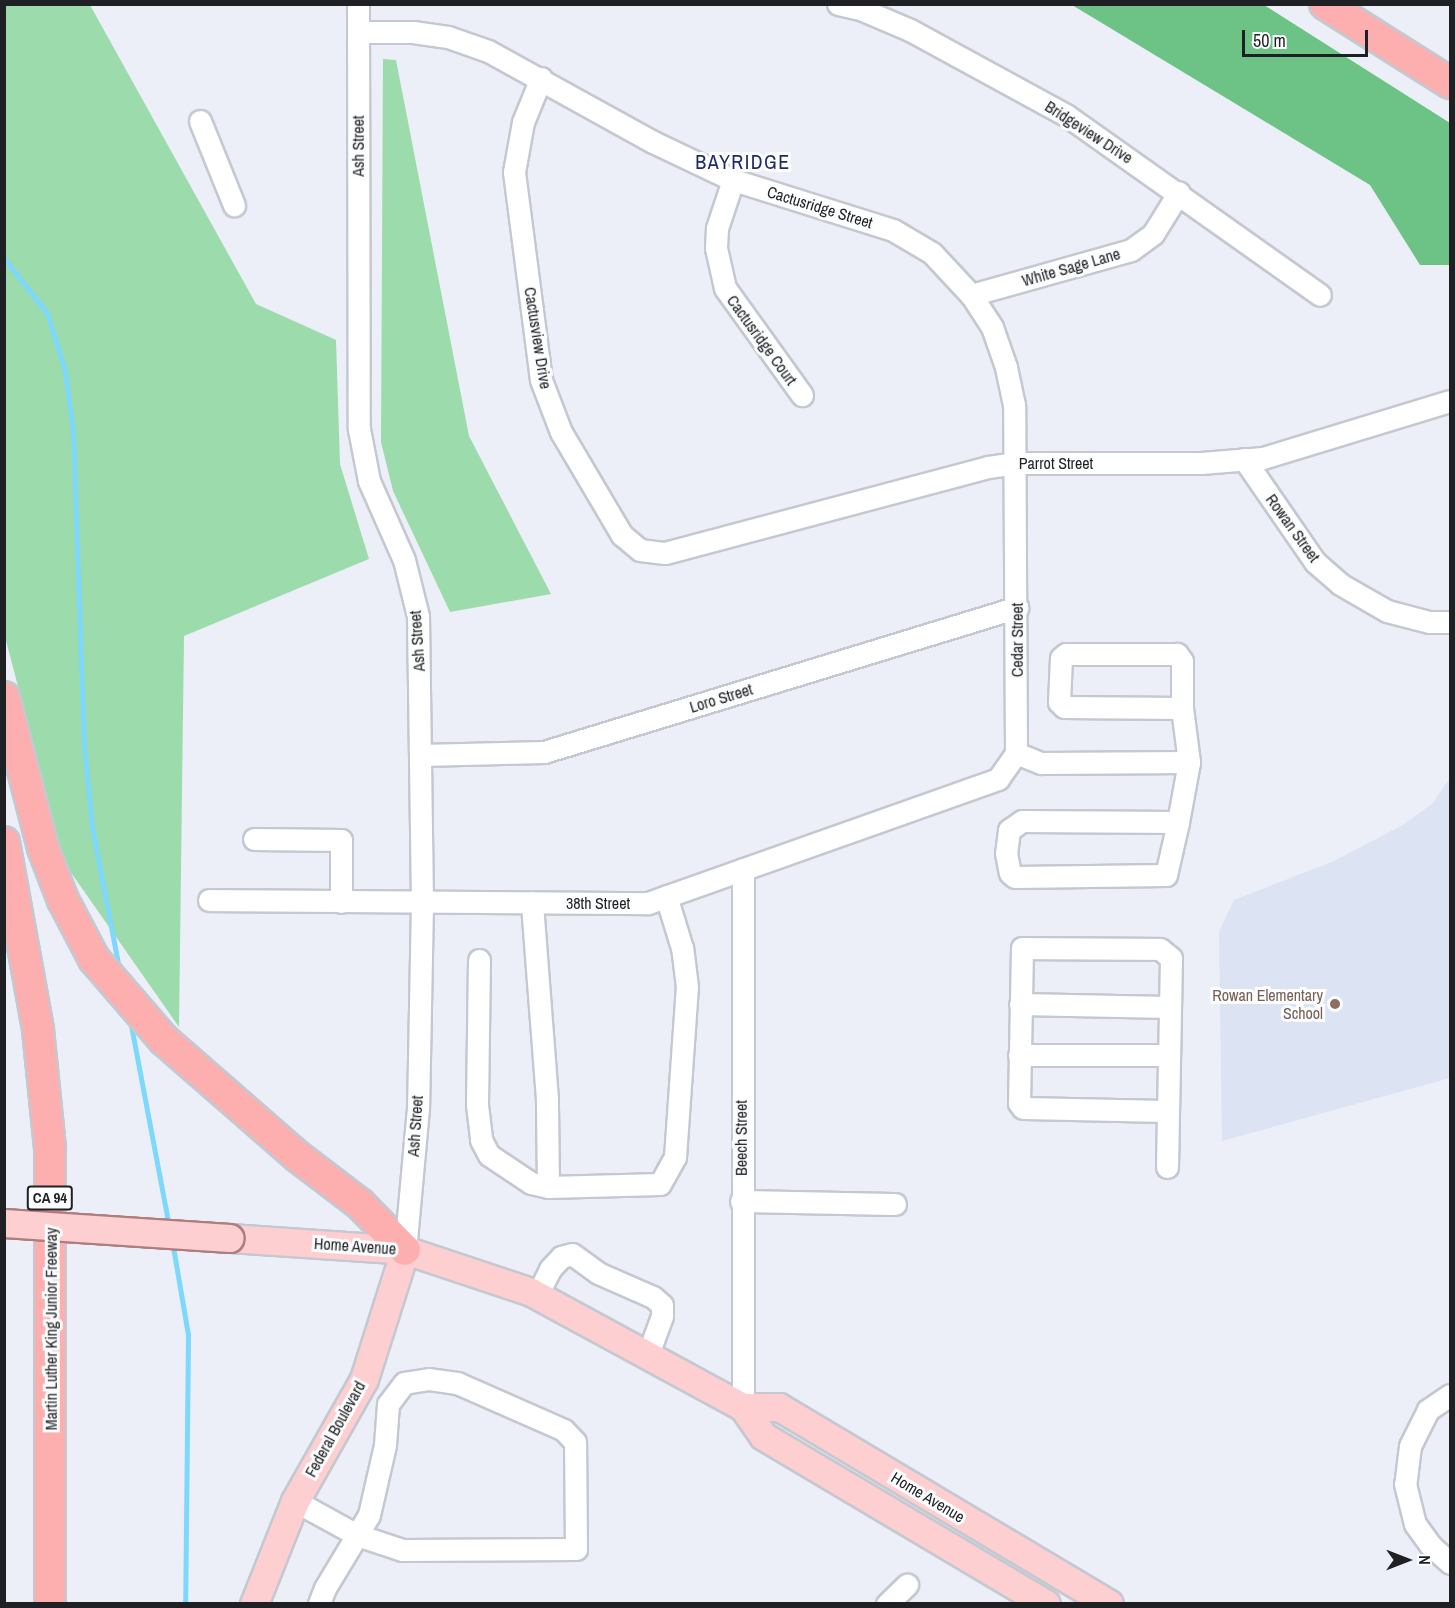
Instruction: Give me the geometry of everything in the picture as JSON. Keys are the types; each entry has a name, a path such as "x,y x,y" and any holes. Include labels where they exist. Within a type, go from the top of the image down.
{"highway":[{"path":"1325,4 1450,83"},
{"path":"4,697 43,848 63,900 94,959 164,1040 297,1156 360,1204 405,1250"},
{"name":"Martin Luther King Junior Freeway","path":"4,842 38,1030 50,1149 52,1559 50,1604"},
{"path":"52,1559 60,1604"}],"main road":[{"name":"Home Avenue","path":"4,1223 405,1250 537,1295 743,1407 763,1436 1046,1604"},
{"name":"Federal Boulevard","path":"254,1604 295,1501 364,1379 405,1250"},
{"name":"Home Avenue","path":"743,1407 779,1407 1109,1604"}],"street":[{"name":"Ash Street","path":"358,4 358,429 369,481 404,560 418,616 422,903 418,1108 405,1250"},
{"name":"Bridgeview Drive","path":"838,4 863,10 910,30 1066,115 1179,192 1320,295"},
{"name":"Cactusridge Street","path":"358,32 414,32 448,37 541,78 653,142 733,180 893,230 932,254 971,295 992,327 1006,367 1014,405 1015,463"},
{"name":"Cactusview Drive","path":"541,78 523,122 514,172 541,380 561,432 622,535 640,550 665,553"},
{"path":"200,121 234,205"},
{"name":"Cactusridge Court","path":"733,180 717,228 716,248 725,288 802,395"},
{"name":"White Sage Lane","path":"971,295 1131,250 1153,234 1179,192"},
{"name":"Parrot Street","path":"665,553 988,466 1015,463 1201,463 1263,458 1450,401"},
{"name":"Rowan Street","path":"1245,459 1315,562 1340,584 1388,611 1429,622 1450,622"},
{"name":"Cedar Street","path":"1015,463 1016,753"},
{"name":"Loro Street","path":"421,755 544,752 1017,606"},
{"path":"1178,822 1022,821 1009,830 1006,853 1010,873 1015,877 1166,875 1178,822 1189,762 1182,708 1182,661 1176,654 1066,654 1061,658 1059,702 1064,707 1182,708"},
{"path":"1016,753 1041,763 1189,762"},
{"name":"38th Street","path":"209,900 648,903 998,779 1016,753"},
{"path":"254,839 341,840 341,902"},
{"name":"Beech Street","path":"743,869 741,1201 743,1407"},
{"path":"479,960 477,1105 481,1140 489,1155 531,1183 548,1187 660,1184 675,1157 687,987 682,948 666,896"},
{"path":"532,903 547,1099 548,1187"},
{"path":"1167,1111 1023,1108 1019,1103 1022,948 1160,949 1171,958 1167,1167"},
{"path":"1020,1004 1169,1007"},
{"path":"1019,1055 1168,1055"},
{"path":"741,1201 895,1204"},
{"path":"537,1295 561,1257 572,1254 598,1273 662,1305 662,1316 648,1354"},
{"path":"295,1501 357,1535 402,1550 576,1549 575,1442 564,1430 457,1383 429,1379 404,1383 388,1404 385,1445 369,1515 357,1535 320,1604"},
{"path":"1450,1395 1428,1410 1410,1446 1404,1484 1415,1524 1430,1545 1450,1563"},
{"path":"887,1604 907,1585"}],"shaded area":[{"name":"Rowan Elementary School","path":"1450,778 1450,1078 1222,1141 1219,931 1234,900 1334,861 1401,826 1432,804"}],"green space":[{"path":"4,5 90,5 256,304 336,340 340,464 369,559 184,636 179,1027 65,864 5,637"},
{"path":"1072,5 1264,5 1450,123 1450,265 1420,265 1370,185"},
{"path":"383,59 396,60 469,436 551,594 450,612 393,491 381,442"}],"waterway":[{"path":"4,258 47,313 65,371 73,431 84,746 92,827 119,969"},
{"path":"130,1020 169,1226"},
{"path":"172,1241 188,1335 185,1604"}],"place":[{"name":"Rowan Elementary School","path":"1335,1004"}],"district":[{"name":"BAYRIDGE","path":"743,161"}]}
